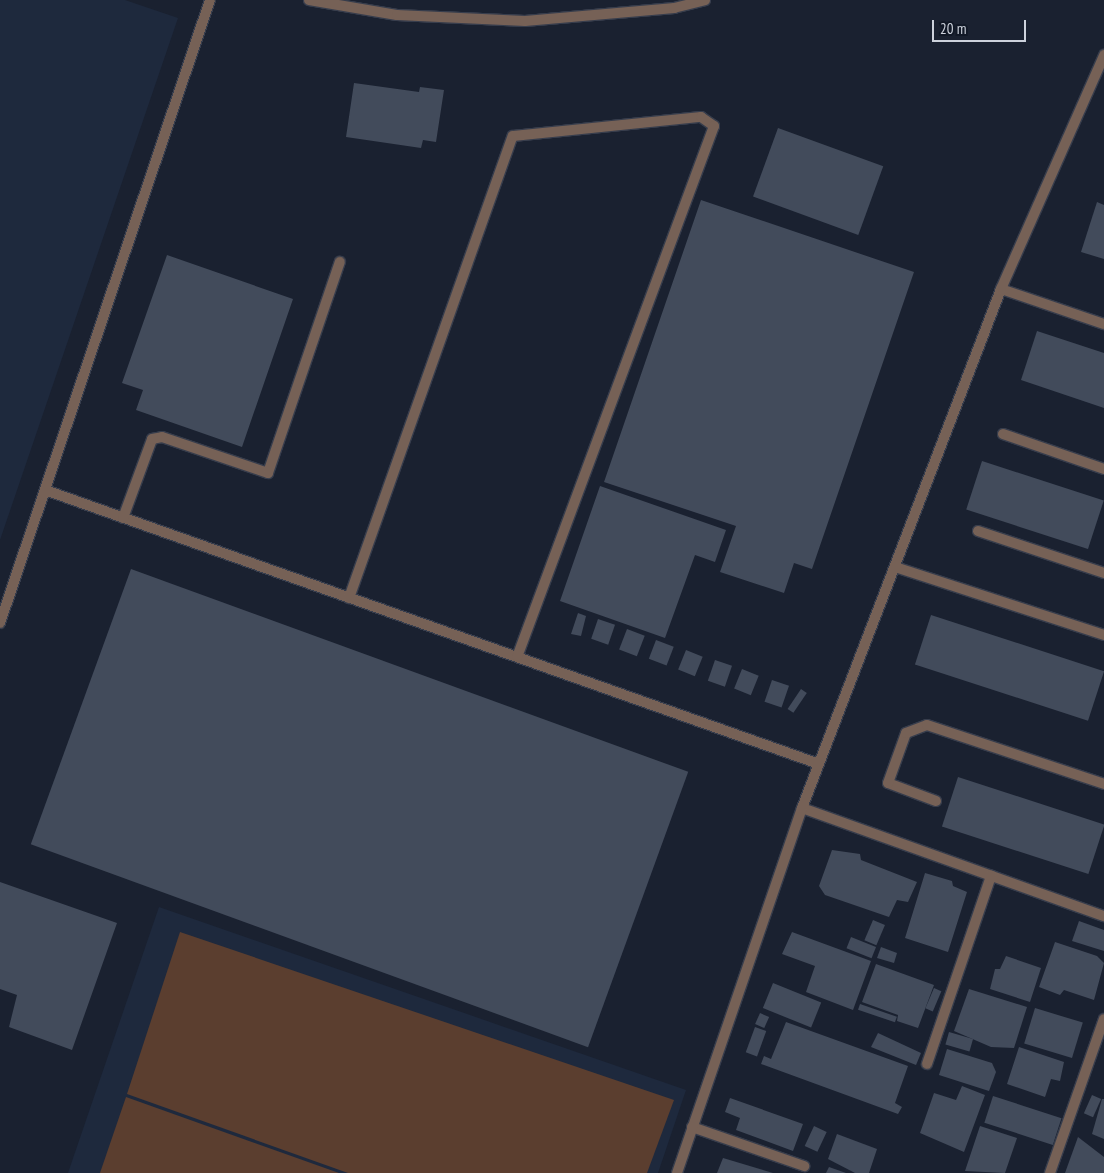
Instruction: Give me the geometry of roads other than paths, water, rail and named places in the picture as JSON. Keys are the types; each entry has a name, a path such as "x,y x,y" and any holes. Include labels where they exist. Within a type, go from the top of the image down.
{"street":[{"path":"0,622 210,0"},
{"path":"309,0 398,15 525,21 674,8 705,0"},
{"path":"677,1173 802,808 1000,289 1101,76 1104,55"},
{"path":"349,598 513,136 701,117 714,126 517,657"},
{"path":"123,518 152,439 162,437 268,473 340,262"},
{"path":"1000,289 1104,324"},
{"path":"1003,434 1104,469"},
{"path":"45,490 819,764"},
{"path":"978,531 1104,573"},
{"path":"895,567 1104,635"},
{"path":"936,801 888,783 906,733 927,725 1104,784"},
{"path":"802,808 1104,916"},
{"path":"927,1064 991,876"},
{"path":"1050,1173 1104,1019"},
{"path":"692,1127 804,1166"}]}
